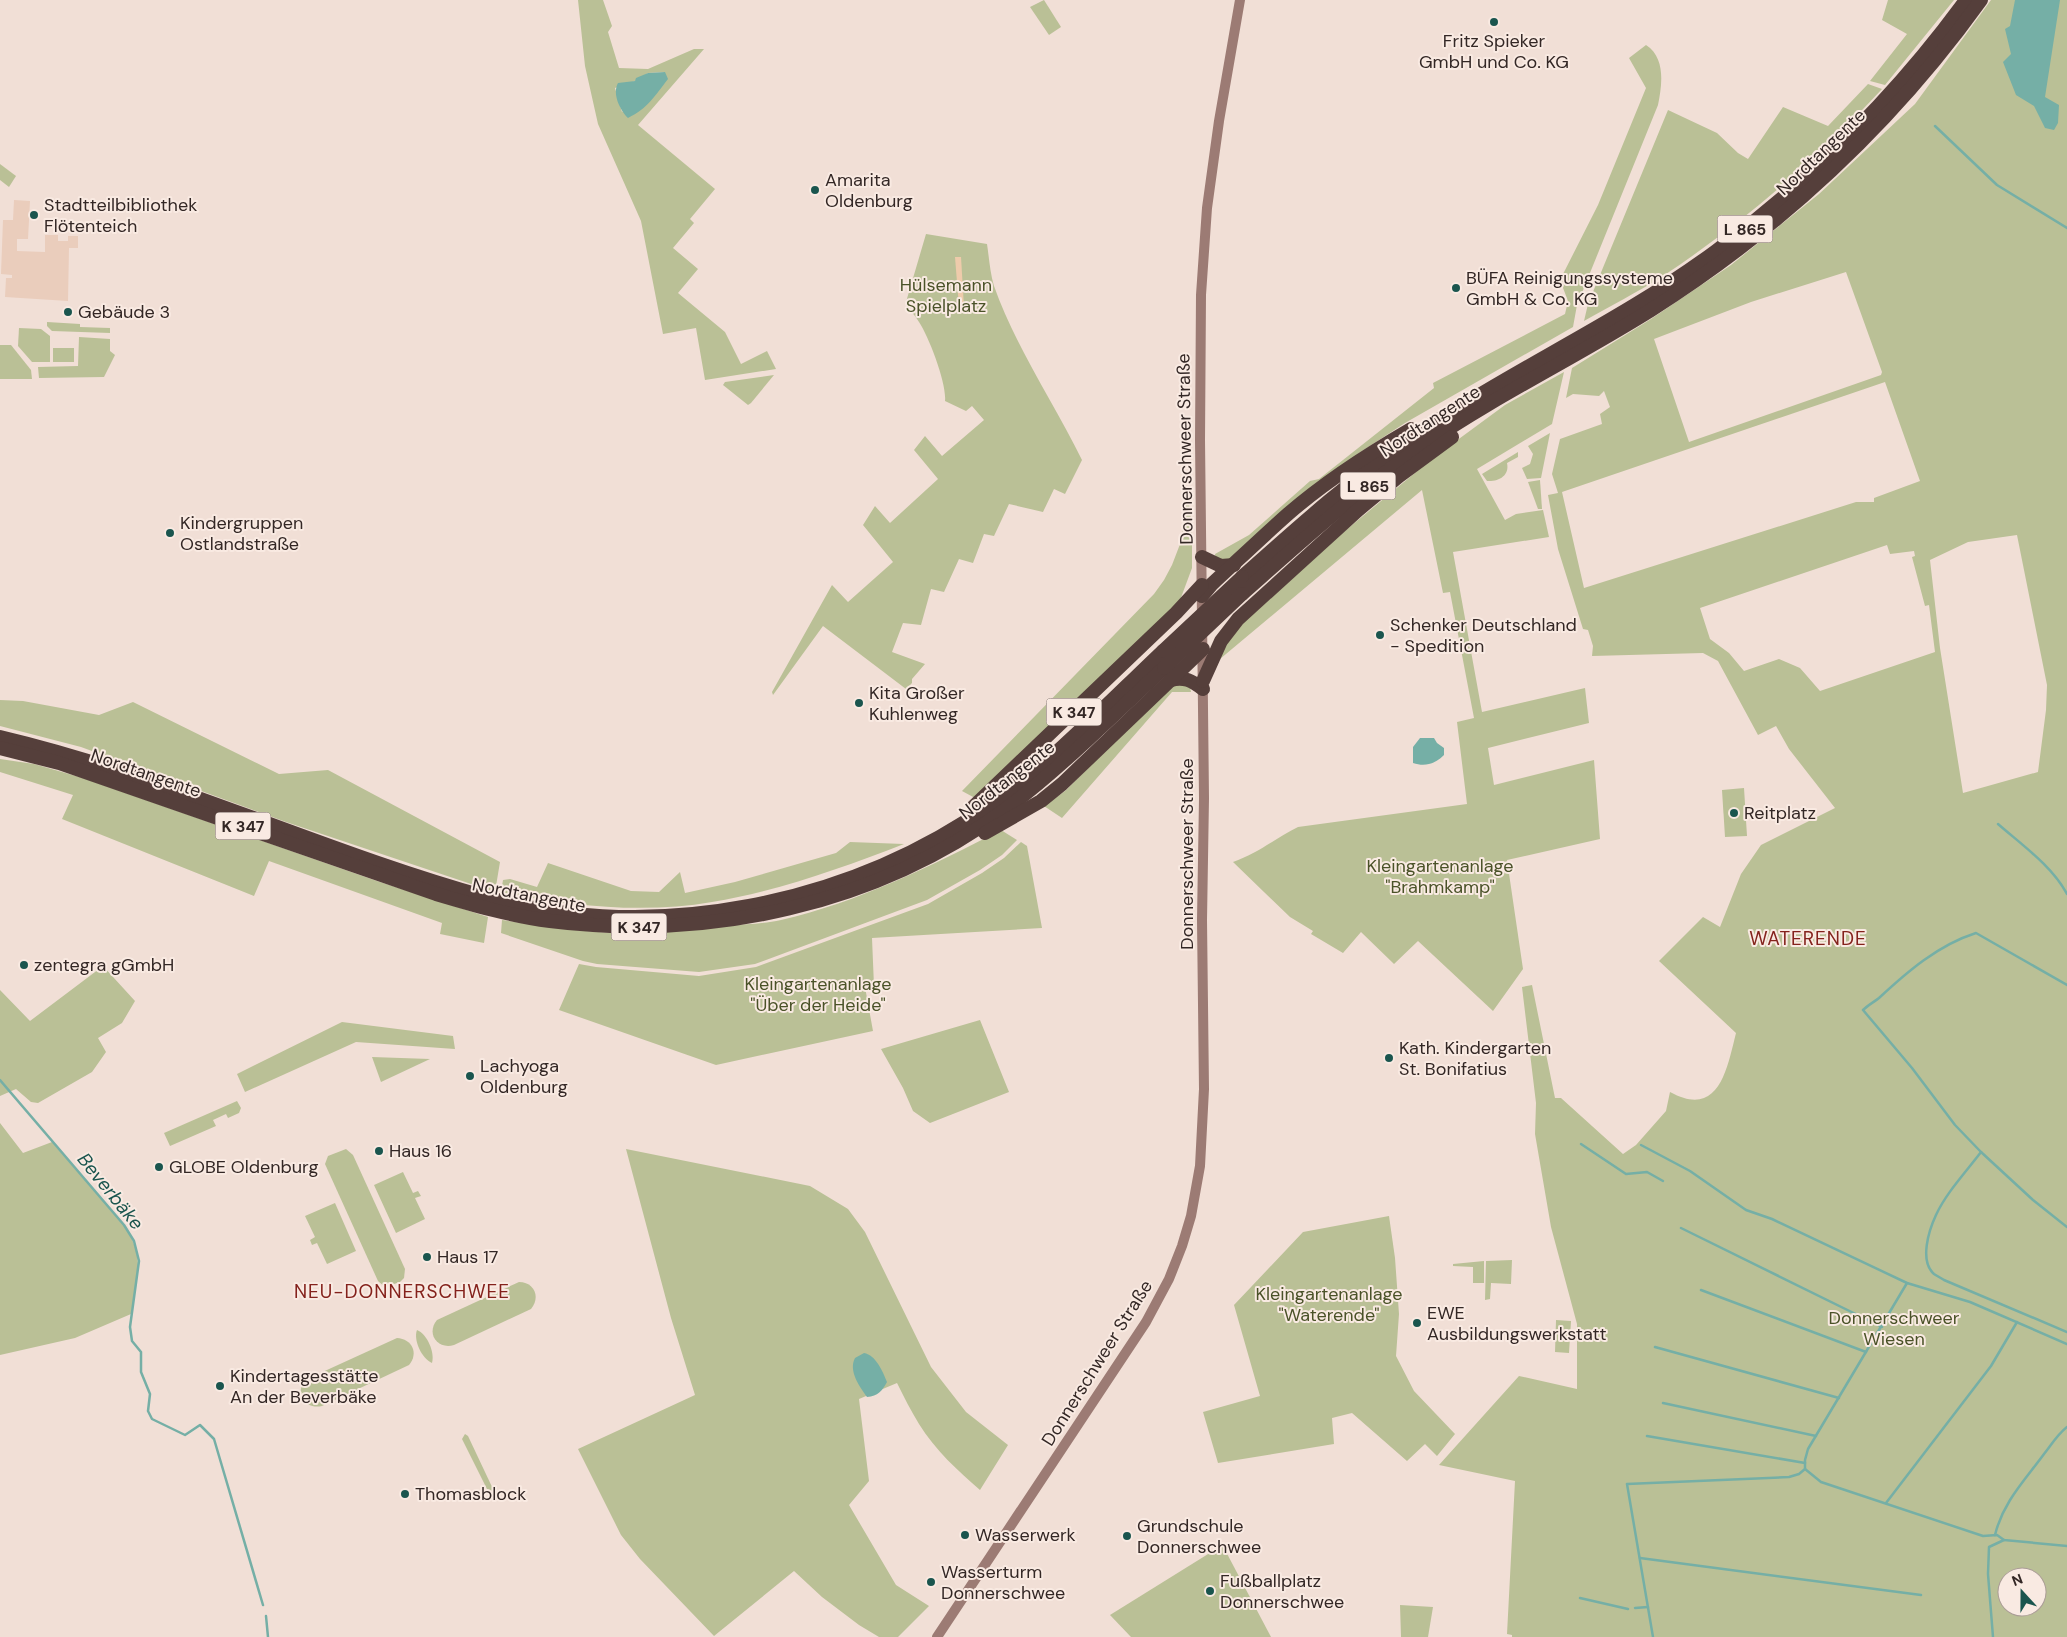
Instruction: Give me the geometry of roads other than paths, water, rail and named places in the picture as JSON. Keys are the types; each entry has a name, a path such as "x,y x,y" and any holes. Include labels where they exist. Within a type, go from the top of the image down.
{"highway":[{"name":"Nordtangente","path":"1901,91 1966,0"},
{"name":"Nordtangente","path":"0,748 67,766 428,891 511,908 634,916 703,913 734,909 798,895 933,847 1043,779 1242,594 1325,520 1372,482 1566,344 1684,273 1770,210 1842,143 1890,102 1950,42 1981,0"},
{"name":"Nordtangente","path":"1000,806 1027,776 1078,732 1242,577 1313,514 1380,461 1420,433 1519,379 1564,362 1689,285 1755,236 1815,186 1859,145 1890,102"},
{"path":"1202,591 1234,565 1288,514 1347,469 1481,388 1519,379"},
{"path":"1172,680 1186,679 1203,685 1215,651 1229,628 1365,504 1435,450 1495,408 1519,379"},
{"path":"1202,556 1221,566 1234,565"},
{"name":"K 347","path":"933,847 957,848 976,822 1000,806 1176,613 1202,591"},
{"path":"1176,613 1194,614 1218,628 1229,628"},
{"name":"K 347","path":"1000,806 1062,784 1203,649"},
{"name":"Nordtangente","path":"0,737 85,759 384,864 486,902"}],"main road":[{"name":"Donnerschweer Straße","path":"937,1637 1146,1322 1169,1279 1191,1216 1200,1166 1204,1089 1203,619 1200,440 1201,295 1208,208 1219,121 1240,0"}],"water":[{"path":"2015,0 2060,0 2045,97 2059,105 2058,123 2054,130 2045,128 2034,106 2016,95 2003,62 2011,54 2005,29 2010,26"},
{"path":"665,72 668,79 654,97 646,106 628,118 622,111 616,97 618,83 635,81 636,78 648,73"},
{"path":"1420,738 1434,738 1444,748 1444,755 1430,764 1413,763 1413,747"},
{"path":"864,1353 875,1360 887,1382 879,1392 867,1397 856,1379 853,1368 855,1358"}],"waterway":[{"path":"1935,126 1997,185 2067,228"},
{"path":"1998,824 2045,865 2067,894"},
{"path":"2067,985 1976,933 1962,938 1924,960 1863,1010 1912,1068 1955,1125 2033,1200 2067,1227"},
{"name":"Beverbäke","path":"0,1080 124,1225 134,1241 139,1261 130,1327 132,1341 141,1352 141,1372 150,1394 148,1411 152,1419 185,1435 200,1425 214,1439 263,1605"},
{"path":"1581,1144 1626,1174 1647,1172 1663,1181"},
{"path":"1641,1145 1690,1171 1746,1210 1772,1219 1907,1283 1970,1302 2067,1344"},
{"path":"1981,1152 1951,1191 1936,1215 1928,1237 1926,1254 1929,1268 1934,1274 1944,1280 2067,1332"},
{"path":"1681,1228 1882,1327"},
{"path":"1805,1469 1808,1449 1907,1283"},
{"path":"1701,1290 1866,1352"},
{"path":"1886,1503 1991,1366 2017,1322"},
{"path":"1655,1347 1839,1398"},
{"path":"1663,1403 1816,1436"},
{"path":"1995,1535 2003,1512 2015,1492 2060,1433 2067,1427"},
{"path":"1647,1436 1805,1463"},
{"path":"1653,1637 1627,1484 1789,1477 1799,1474 1805,1469 1821,1482 1983,1536 1997,1535 2004,1540 2067,1546"},
{"path":"1993,1637 1988,1574 1989,1547 2004,1540"},
{"path":"1640,1558 1921,1595"},
{"path":"1580,1598 1628,1609"},
{"path":"1635,1608 1648,1607"},
{"name":"Beverbäke","path":"266,1616 268,1637"}],"place":[{"name":"Fritz Spieker GmbH und Co. KG","path":"1494,22"},
{"name":"Amarita Oldenburg","path":"815,190"},
{"name":"Stadtteilbibliothek Flötenteich","path":"34,215"},
{"name":"BÜFA Reinigungssysteme GmbH & Co. KG","path":"1456,288"},
{"name":"Gebäude 3","path":"68,312"},
{"name":"Kindergruppen Ostlandstraße","path":"170,533"},
{"name":"Schenker Deutschland - Spedition","path":"1380,635"},
{"name":"Kita Großer Kuhlenweg","path":"859,703"},
{"name":"Reitplatz","path":"1734,813"},
{"name":"zentegra gGmbH","path":"24,965"},
{"name":"Kath. Kindergarten St. Bonifatius","path":"1389,1058"},
{"name":"Lachyoga Oldenburg","path":"470,1076"},
{"name":"Haus 16","path":"379,1151"},
{"name":"GLOBE Oldenburg","path":"159,1167"},
{"name":"Haus 17","path":"427,1257"},
{"name":"EWE Ausbildungswerkstatt","path":"1417,1323"},
{"name":"Kindertagesstätte An der Beverbäke","path":"220,1386"},
{"name":"Thomasblock","path":"405,1494"},
{"name":"Wasserwerk","path":"965,1535"},
{"name":"Grundschule Donnerschwee","path":"1127,1536"},
{"name":"Wasserturm Donnerschwee","path":"931,1582"},
{"name":"Fußballplatz Donnerschwee","path":"1210,1591"}],"district":[{"name":"WATERENDE","path":"1808,938"},
{"name":"NEU-DONNERSCHWEE","path":"402,1291"}],"park label":[{"name":"Hülsemann Spielplatz","path":"946,295"},
{"name":"Kleingartenanlage \"Brahmkamp\"","path":"1440,876"},
{"name":"Kleingartenanlage \"Über der Heide\"","path":"818,994"},
{"name":"Kleingartenanlage \"Waterende\"","path":"1329,1304"},
{"name":"Donnerschweer Wiesen","path":"1894,1328"}]}
